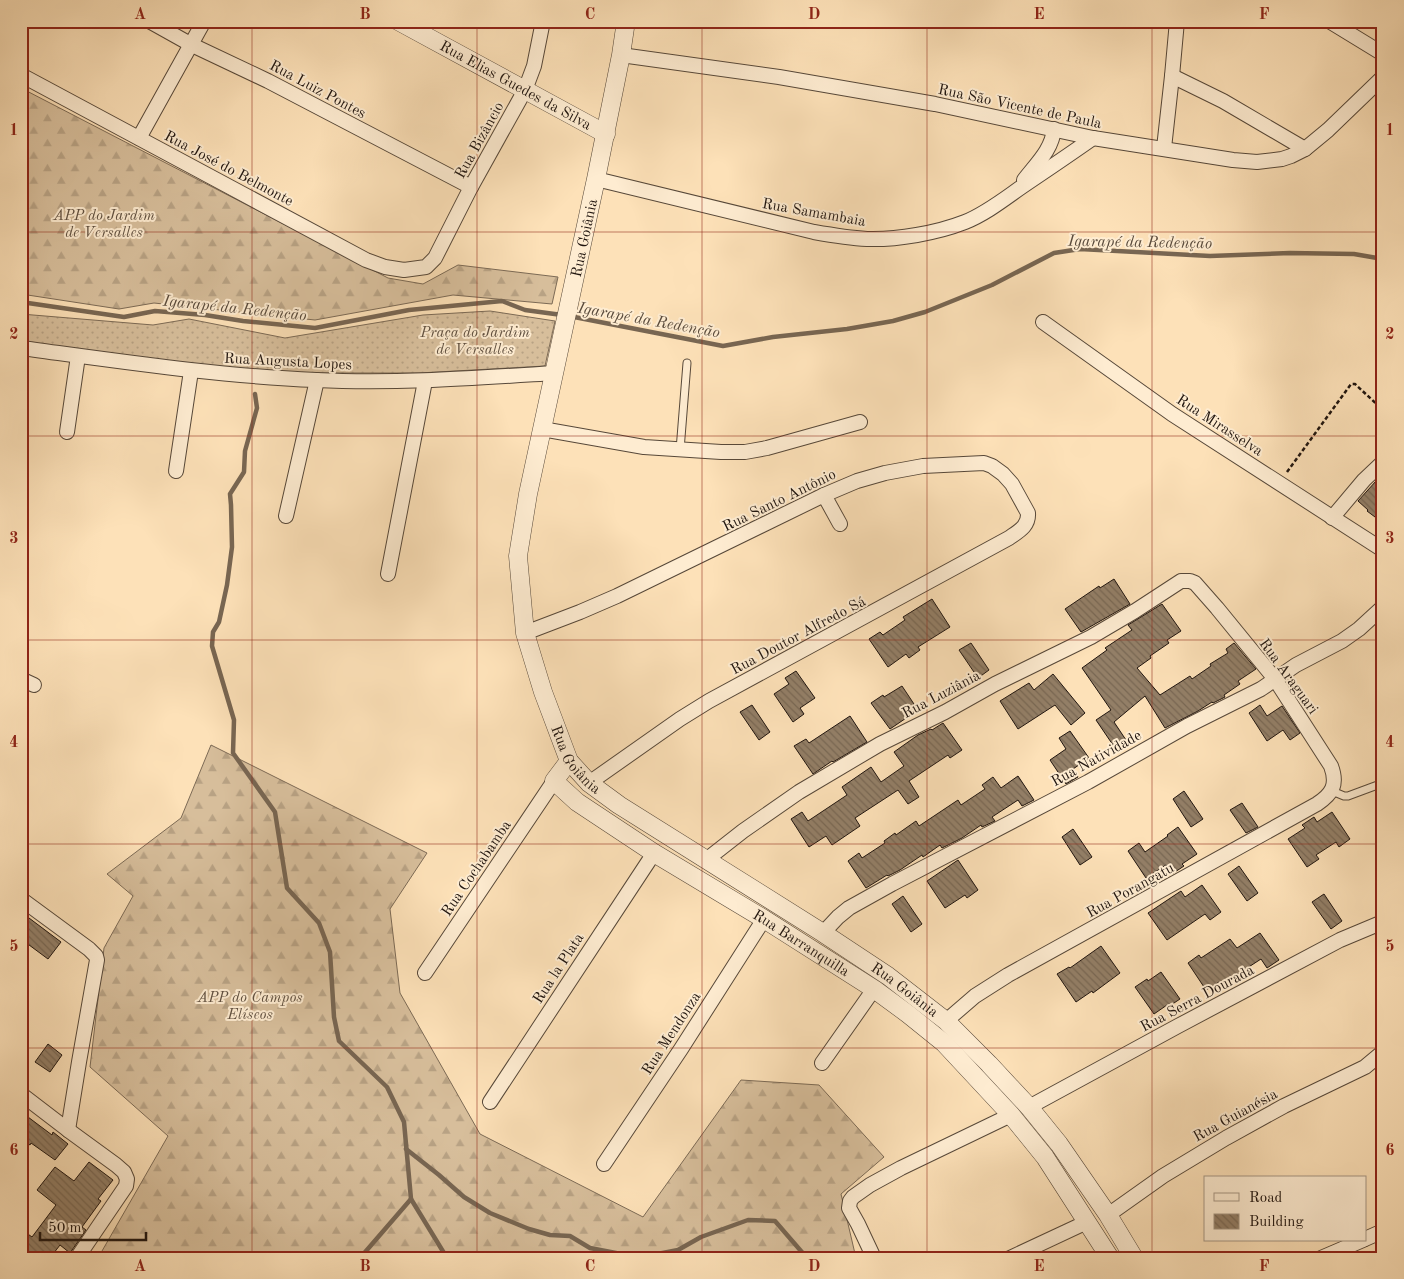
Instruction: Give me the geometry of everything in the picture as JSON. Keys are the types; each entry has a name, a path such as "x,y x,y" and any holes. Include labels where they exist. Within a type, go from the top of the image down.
{"street":[{"name":"Rua Luiz Pontes","path":"149,21 192,45 268,81 471,188"},
{"path":"139,138 204,21"},
{"name":"Rua Elias Guedes da Silva","path":"398,21 606,134"},
{"name":"Rua Bizâncio","path":"426,266 435,258 446,240 471,188 525,90 534,66 543,21"},
{"name":"Rua Goiânia","path":"626,21 606,134 528,494 518,556 525,632 543,692 569,761 589,783 619,805 888,976 951,1025 1029,1107 1059,1144 1108,1215 1134,1258"},
{"path":"1164,148 1177,21"},
{"path":"1333,22 1383,54"},
{"name":"Rua São Vicente de Paula","path":"621,55 788,79 935,104 1093,138 1257,162 1282,159 1306,149 1383,77"},
{"name":"Rua José do Belmonte","path":"21,75 374,264 395,270 426,266"},
{"path":"1172,76 1223,101 1306,149"},
{"path":"1014,192 1046,151 1053,137 1054,129"},
{"name":"Rua Samambaia","path":"596,179 814,232 868,239 920,234 952,226 979,215 1093,138"},
{"name":"Rua Mirasselva","path":"1043,322 1172,414 1383,550"},
{"name":"Rua Augusta Lopes","path":"21,348 192,371 317,380 425,381 554,373"},
{"path":"67,432 78,356"},
{"path":"176,471 192,371"},
{"path":"286,516 317,380"},
{"path":"388,574 425,381"},
{"path":"542,428 635,445 680,450 745,452 767,448 860,422"},
{"path":"1332,518 1364,480 1383,462"},
{"name":"Rua Santo Antônio","path":"525,632 617,596 856,481 894,471 923,466 984,463 992,466 999,470 1012,484 1028,513 1026,524"},
{"path":"824,495 840,524"},
{"name":"Rua Doutor Alfredo Sá","path":"589,783 709,701 843,630 1002,542 1019,532 1026,524"},
{"name":"Rua Luziânia","path":"706,860 784,801 880,744 1091,637 1181,582 1190,581 1199,587"},
{"name":"Rua Araguari","path":"1199,587 1275,680 1331,766 1334,774 1332,791"},
{"name":"Rua Natividade","path":"823,933 849,908 892,884 1080,786 1187,726 1248,696 1296,665 1342,641 1359,629 1383,607"},
{"path":"554,781 569,761"},
{"name":"Rua Barranquilla","path":"554,781 576,802 654,853 764,919 874,989 944,1043 1011,1115 1045,1158 1110,1258"},
{"name":"Rua Cochabamba","path":"425,973 554,781"},
{"name":"Rua Porangatu","path":"951,1025 975,996 1008,975 1317,804 1332,791"},
{"name":"Rua la Plata","path":"490,1102 654,853"},
{"path":"21,899 89,949 96,956 97,960 68,1130"},
{"name":"Rua Mendonza","path":"604,1164 681,1049 764,919"},
{"name":"Rua Serra Dourada","path":"1029,1107 1340,940 1383,922"},
{"path":"822,1063 874,989"},
{"path":"944,1043 951,1025"},
{"name":"Rua Guianésia","path":"1108,1215 1163,1176 1226,1138 1284,1106 1365,1067 1383,1052"},
{"path":"21,1094 110,1160 124,1172 127,1179 126,1186 77,1258"},
{"path":"874,1258 850,1208 850,1203 854,1197 870,1185 901,1168 1011,1115"},
{"path":"1010,1258 1087,1222"},
{"path":"1366,1239 1383,1231"},
{"path":"1321,1258 1359,1242"}],"lane":[{"path":"680,450 687,363"},
{"path":"1332,791 1348,796 1383,783"}],"path":[{"path":"1279,483 1351,384 1355,384 1383,410"}],"green space":[{"name":"APP do Jardim de Versalles","path":"21,88 388,278 423,284 458,265 558,277 552,304 453,295 315,320 154,303 119,309 21,294"},
{"name":"Praça do Jardim de Versalles","path":"490,311 555,321 545,366 419,373 259,373 21,343 21,314 153,325 189,319 285,338 423,315"},
{"name":"APP do Campos Elíseos","path":"211,745 427,853 390,909 400,993 480,1134 643,1217 741,1080 819,1085 884,1157 841,1194 856,1258 98,1258 168,1136 90,1067 104,948 133,896 107,874 181,818"}],"building":[{"path":"1376,481 1383,486 1383,523 1367,511 1358,501"},
{"path":"1114,579 1130,604 1081,632 1065,609 1099,586 1100,588"},
{"path":"932,599 950,627 918,647 920,650 909,658 906,654 888,667 869,639 880,632 883,635 905,620 903,617"},
{"path":"1162,604 1181,631 1167,640 1169,643 1137,668 1160,695 1190,676 1192,679 1211,666 1210,664 1228,653 1226,649 1234,643 1256,669 1238,681 1240,684 1224,695 1225,697 1212,702 1165,728 1145,696 1114,722 1126,740 1115,748 1096,720 1111,710 1082,668 1107,650 1105,648 1132,630 1128,625"},
{"path":"971,643 989,670 978,678 959,650"},
{"path":"796,671 815,698 800,708 804,714 793,722 774,694 789,684 785,678"},
{"path":"1053,674 1085,713 1071,725 1055,705 1018,729 1000,701 1029,683 1034,690"},
{"path":"902,686 918,710 890,729 871,703"},
{"path":"752,705 770,732 759,740 740,712"},
{"path":"1260,705 1267,716 1282,706 1300,733 1290,740 1283,730 1267,741 1249,713"},
{"path":"850,716 867,742 813,774 794,746 806,739 809,743"},
{"path":"943,723 962,750 950,758 948,755 909,781 919,797 908,804 898,790 855,818 860,826 832,845 826,836 809,847 791,819 802,812 808,821 847,795 842,787 871,767 881,782 904,766 894,752 918,735 932,730"},
{"path":"1070,731 1089,758 1073,769 1078,777 1066,784 1050,760 1066,749 1059,738"},
{"path":"1018,776 1034,800 1022,806 1018,800 992,817 995,821 982,827 981,825 962,838 942,848 940,845 923,857 922,855 900,870 887,875 866,888 848,861 859,853 862,858 885,843 884,841 895,833 896,835 916,821 919,826 958,800 961,805 985,789 982,785 993,777 1001,788"},
{"path":"1184,791 1203,819 1191,827 1173,799"},
{"path":"1242,803 1258,827 1246,833 1230,810"},
{"path":"1332,812 1350,839 1339,847 1336,842 1316,855 1319,859 1307,867 1288,839 1305,828 1302,825 1314,817 1317,822"},
{"path":"1178,827 1197,854 1182,864 1184,866 1172,874 1166,865 1146,878 1128,851 1139,843 1145,852"},
{"path":"1073,829 1092,857 1080,865 1062,837"},
{"path":"958,860 978,890 967,898 965,895 945,908 927,881"},
{"path":"1239,866 1258,893 1247,901 1228,874"},
{"path":"1202,885 1221,912 1210,920 1205,914 1167,940 1148,913 1181,891 1185,897"},
{"path":"1324,894 1342,921 1331,929 1312,902"},
{"path":"903,896 922,924 911,932 892,904"},
{"path":"21,912 61,942 48,959 21,939"},
{"path":"1260,933 1279,960 1267,968 1261,959 1221,985 1219,982 1206,990 1188,963 1199,955 1201,958 1230,939 1237,948"},
{"path":"1101,946 1120,973 1093,993 1092,991 1076,1002 1057,974 1070,968"},
{"path":"1161,972 1180,999 1154,1014 1135,987"},
{"path":"48,1044 62,1055 50,1072 35,1062"},
{"path":"28,1117 52,1135 53,1132 68,1144 55,1160 31,1143 30,1145 21,1139 21,1127"},
{"path":"89,1162 113,1180 98,1199 101,1201 82,1227 86,1230 70,1253 60,1245 50,1258 21,1258 21,1229 32,1237 56,1205 37,1190 55,1167 74,1181"}],"waterway":[{"name":"Igarapé da Redenção","path":"569,316 723,346 773,337 847,329 893,321 925,312 992,285 1054,253 1080,249 1210,256 1290,253 1354,254 1383,259"},
{"name":"Igarapé da Redenção","path":"21,302 124,317 155,311 315,328 409,310 502,301 525,310 562,315"},
{"path":"255,394 257,408 245,451 244,472 230,494 232,547 227,585 219,622 213,632 212,646 234,720 233,753 275,812 287,888 319,923 330,952 334,1017 339,1041 387,1087 404,1122 411,1199 447,1258"},
{"path":"406,1149 464,1197 490,1213 529,1229 550,1235 570,1236 590,1248 642,1257 678,1250 701,1237 748,1220 775,1221 807,1258"},
{"path":"360,1258 411,1199"}]}
